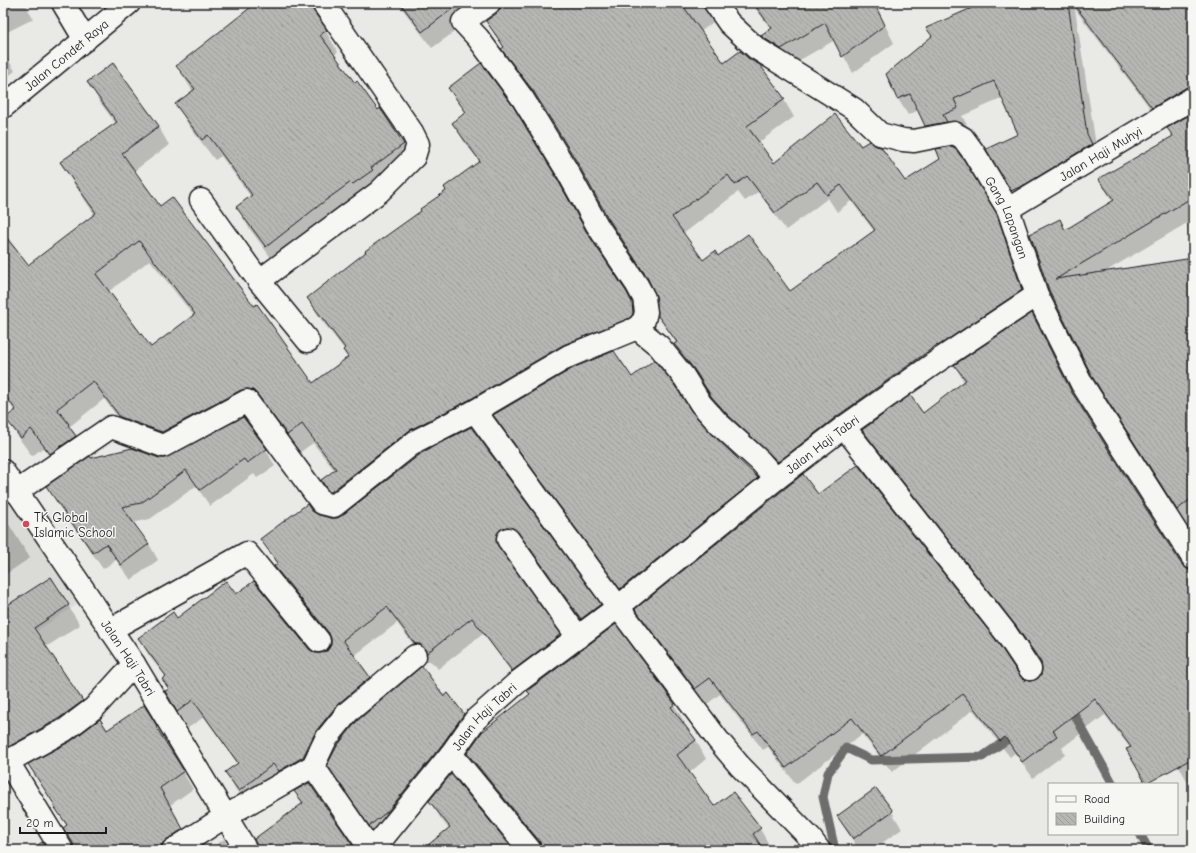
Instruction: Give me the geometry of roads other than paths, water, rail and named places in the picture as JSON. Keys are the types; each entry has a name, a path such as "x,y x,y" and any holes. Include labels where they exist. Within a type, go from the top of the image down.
{"street":[{"path":"63,3 85,40"},
{"name":"Jalan Condet Raya","path":"3,107 129,3"},
{"path":"259,281 379,192 414,157 418,144 412,132 322,3"},
{"path":"16,492 111,427 163,446 248,401 322,503 334,506 416,442 475,411 569,356 637,328 644,320 646,312 644,298 637,285 597,225 566,169 523,99 478,38 463,22 489,3"},
{"name":"Gang Lapangan","path":"715,3 729,23 756,48 854,109 880,134 903,140 914,141 954,133 963,138 974,153 1008,209 1037,295 1082,384 1193,558"},
{"name":"Jalan Haji Muhyi","path":"1008,209 1193,98"},
{"path":"201,200 259,281 308,341"},
{"name":"Jalan Haji Tabri","path":"372,850 451,754 475,720 519,681 618,607 776,479 844,427 939,360 1037,295"},
{"path":"637,328 659,346 684,377 701,404 719,424 760,461 776,479"},
{"path":"475,411 618,607 718,740 739,765 812,839 819,850"},
{"path":"844,427 1006,632 1030,670"},
{"name":"Jalan Haji Tabri","path":"3,471 134,664 246,850"},
{"path":"508,539 578,637"},
{"path":"110,630 247,553 319,641"},
{"path":"173,850 226,816 313,766 326,739 348,712 415,656"},
{"path":"62,850 5,763 65,730 94,708 134,664"},
{"path":"451,754 530,850"},
{"path":"313,766 372,850"}],"waterway":[{"path":"1069,705 1112,783"},
{"path":"835,850 823,797 828,773 846,748 871,760 982,757 1016,733"},
{"path":"1141,835 1149,850"}],"place":[{"name":"TK Global Islamic School","path":"26,524"}]}
